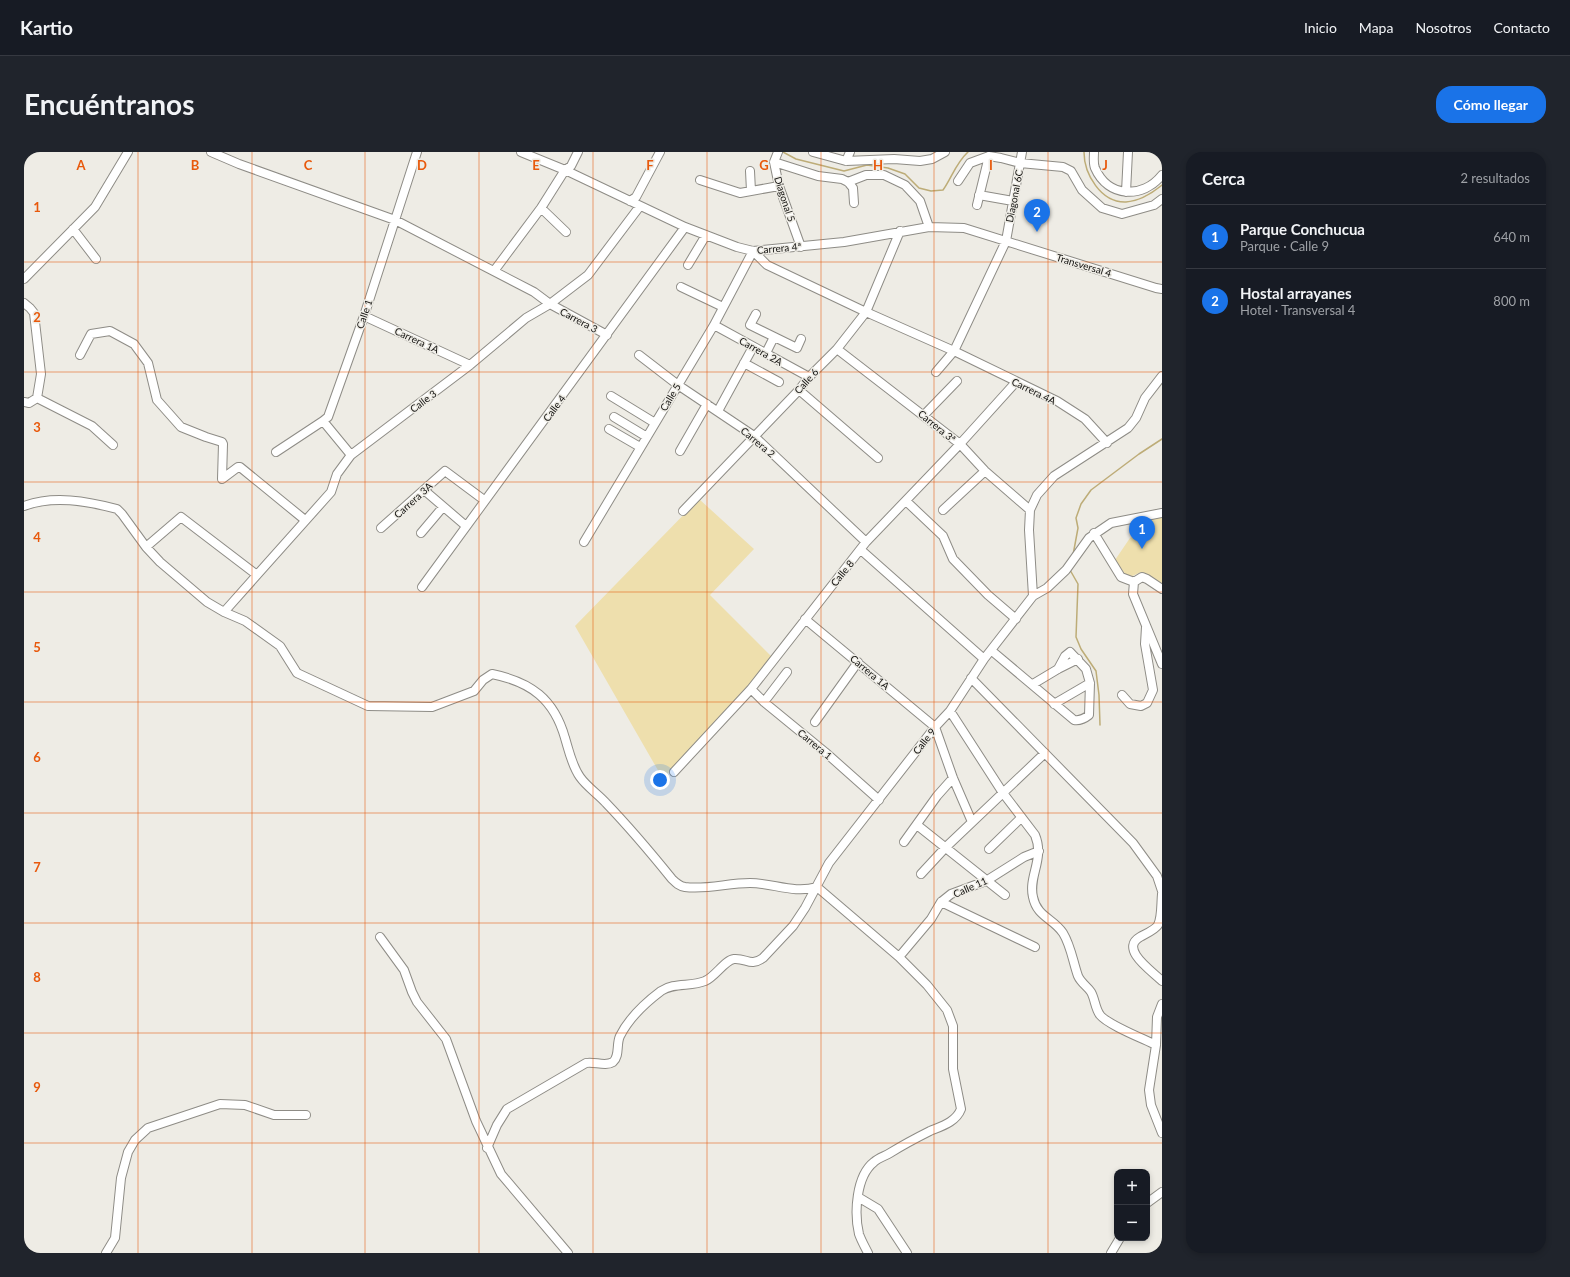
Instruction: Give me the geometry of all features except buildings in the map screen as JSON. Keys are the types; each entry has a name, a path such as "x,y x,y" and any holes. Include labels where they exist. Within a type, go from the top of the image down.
{"street":[{"path":"24,279 95,207 128,152"},
{"name":"Carrera 3","path":"211,152 239,164 395,220 534,292 550,304 607,335"},
{"name":"Calle 1","path":"276,452 328,417 364,316 417,152"},
{"name":"Carrera 4ª","path":"521,152 565,170 685,227 753,251 844,242 929,227 964,228 1006,241"},
{"path":"494,271 541,208 565,170 571,166 578,152"},
{"path":"630,201 636,197 660,152"},
{"path":"813,152 846,161 894,159 920,161 945,152"},
{"path":"846,161 850,152"},
{"path":"1094,152 1094,167 1103,180 1114,189 1126,192 1146,189 1156,182 1162,175"},
{"path":"1126,192 1128,152"},
{"path":"776,156 818,176 842,179 848,182 853,188 854,203"},
{"name":"Diagonal 5","path":"776,156 780,186 801,247"},
{"path":"977,206 989,156"},
{"path":"958,181 970,163 989,156 1001,158 1021,157 1063,167 1071,171 1082,190 1102,208 1122,214 1154,205 1162,199"},
{"name":"Diagonal 6C","path":"936,372 954,351 1006,241 1021,157"},
{"path":"750,171 751,191"},
{"path":"848,182 866,175 884,175 905,185 920,201 929,227"},
{"path":"700,180 740,193 780,186"},
{"path":"979,195 1013,201"},
{"name":"Calle 3","path":"224,612 331,492 337,474 351,455 470,365 526,318 550,304 588,275 640,206"},
{"path":"541,208 566,232"},
{"name":"Calle 4","path":"422,587 484,500 607,335 685,227"},
{"path":"73,229 96,259"},
{"name":"Calle 6","path":"683,511 809,377 837,350 866,312 900,231"},
{"path":"688,265 706,235"},
{"name":"Transversal 4","path":"1006,241 1156,288 1162,288"},
{"name":"Carrera 4A","path":"753,251 767,265 866,312 954,351 1057,401 1085,419 1107,443"},
{"name":"Calle 5","path":"584,542 714,325 753,251"},
{"path":"681,286 723,308"},
{"path":"24,303 34,313 41,374 37,398 29,403 24,402"},
{"path":"756,314 750,325 797,348 801,339"},
{"name":"Carrera 1A","path":"364,316 470,365"},
{"name":"Carrera 2A","path":"714,325 809,377"},
{"path":"80,355 91,334 110,331 134,344 148,363 157,400 181,427 222,442 222,480 240,467 305,520"},
{"path":"766,353 774,337"},
{"path":"718,411 753,347"},
{"name":"Carrera 3ª","path":"837,350 960,444 985,471 1030,510"},
{"name":"Carrera 2","path":"639,355 678,385 754,436 866,542"},
{"path":"744,363 779,382"},
{"path":"924,416 956,381"},
{"path":"1160,381 1145,398 1136,418 1128,428 1054,476 1037,495 1030,510 1029,530 1033,596 1047,588 1069,567 1094,533 1111,523 1162,513"},
{"name":"Calle 8","path":"674,772 751,689 866,542 960,444 1016,382"},
{"path":"798,390 878,458"},
{"path":"611,396 655,423"},
{"path":"37,398 92,426 113,445"},
{"path":"680,451 707,404"},
{"path":"614,417 647,437"},
{"path":"323,421 351,455"},
{"path":"609,429 640,447"},
{"name":"Carrera 3A","path":"381,528 445,471 484,500"},
{"path":"943,510 985,471"},
{"path":"424,490 466,526"},
{"path":"24,506 36,501 67,500 117,509 146,547 160,562 207,602 224,612 245,621 280,646 297,673 368,706 432,707 474,691 483,680 492,674 505,677 536,691 550,703 561,722 574,768 581,779 605,802 676,884 683,887 706,887 750,883 804,890 817,887 899,957 927,985 947,1010 951,1019 953,1026 953,1069 961,1109 952,1121 911,1140 874,1162 862,1179 858,1197 857,1223 860,1236 868,1253"},
{"path":"906,501 943,536 953,559 988,595 1016,619"},
{"path":"421,533 443,507"},
{"path":"146,547 181,517 257,575"},
{"path":"1094,533 1121,577 1134,582"},
{"path":"861,550 984,659"},
{"path":"1134,582 1142,577 1147,578 1162,589"},
{"path":"1134,582 1133,594 1162,664"},
{"name":"Calle 9","path":"488,1148 497,1125 507,1109 586,1063 609,1064 613,1061 616,1057 620,1036 632,1017 661,991 678,985 706,980 730,961 735,959 751,963 758,962 763,958 793,926 817,887 829,863 935,727 950,711 984,659 992,651 1033,596"},
{"name":"Carrera 1A","path":"805,619 935,727"},
{"path":"1122,694 1130,704 1141,706 1148,703 1153,690 1146,644 1146,627"},
{"path":"992,651 1074,720 1078,721 1089,715 1090,683 1086,669 1070,652 1058,668 1033,684"},
{"path":"815,722 858,662"},
{"path":"764,702 788,672"},
{"path":"971,678 1133,842 1157,876 1162,891"},
{"path":"1054,704 1090,683"},
{"name":"Carrera 1","path":"751,689 764,702 825,752 879,800"},
{"path":"950,711 1003,794 1035,835 1038,842 1039,851 1032,894 1035,906 1040,913 1063,932 1068,942 1079,978 1091,992 1101,1016 1111,1023 1156,1045"},
{"path":"935,727 953,778 972,822"},
{"path":"921,874 946,847 1046,753"},
{"path":"904,842 937,796 953,778"},
{"path":"989,849 1021,818"},
{"path":"917,825 1005,895"},
{"name":"Calle 11","path":"899,957 930,919 941,902 951,894 986,881 1024,857 1039,851"},
{"path":"1162,894 1160,919 1157,927 1136,939 1132,950 1138,959 1162,980"},
{"path":"941,902 1035,947"},
{"path":"380,937 404,970 417,1002 446,1039 476,1121 488,1148 506,1181 568,1253"},
{"path":"1162,1004 1156,1017 1156,1045 1149,1090 1150,1098 1162,1133"},
{"path":"106,1253 115,1238 121,1178 128,1152 135,1140 148,1128 220,1104 245,1105 274,1115 306,1115"},
{"path":"1150,1201 1162,1192"},
{"path":"858,1197 878,1209 907,1253"},
{"path":"1111,1253 1118,1241"}],"shaded area":[{"path":"699,499 754,549 710,595 773,658 663,779 575,626"},
{"path":"1162,517 1162,585 1141,572 1128,578 1115,560 1130,538 1147,528 1149,520"}],"waterway":[{"path":"783,152 796,159 844,171 867,165 888,168 905,174 919,188 931,191 943,190 957,165 968,152"},
{"path":"1084,152 1087,169 1091,178 1096,186 1109,198 1126,202 1141,199 1162,185"},
{"path":"1073,555 1078,528 1076,518 1081,504 1091,490 1139,454 1162,439"},
{"path":"1070,570 1078,584 1076,637 1081,649 1096,671 1099,695 1100,725"}],"place":[{"name":"Hostal arrayanes","path":"1037,232"},
{"name":"Parque Conchucua","path":"1142,549"}]}
